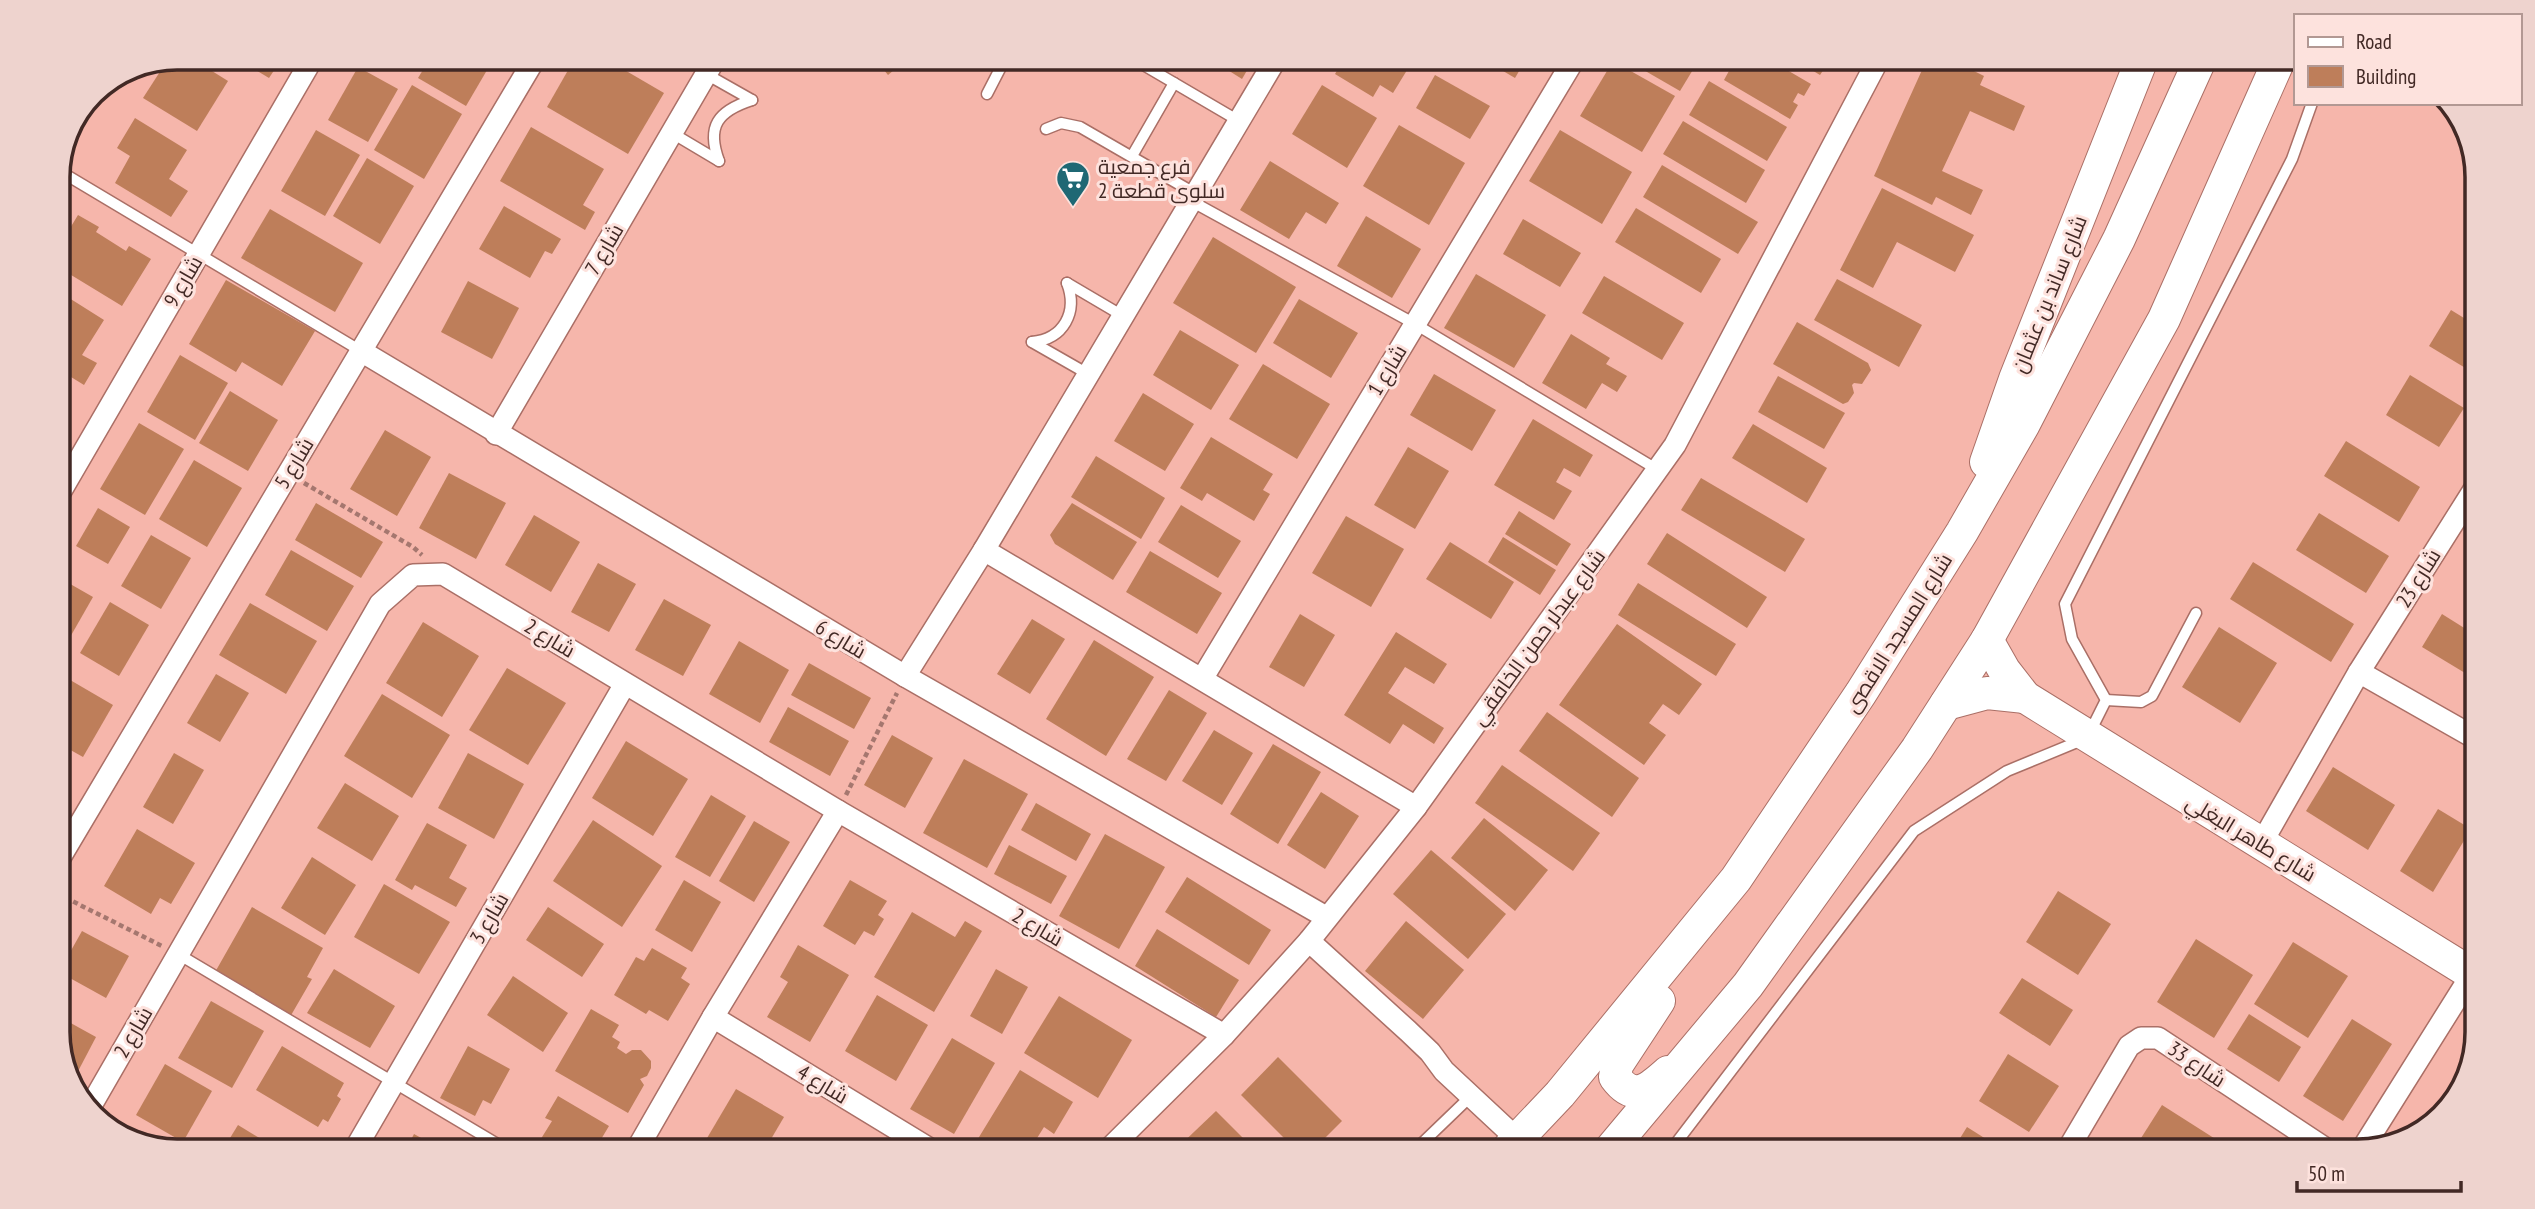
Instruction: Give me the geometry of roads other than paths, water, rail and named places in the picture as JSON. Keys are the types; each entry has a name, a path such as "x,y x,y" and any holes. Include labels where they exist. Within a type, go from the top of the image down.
{"main road":[{"name":"شارع ساند بن عثمان","path":"1962,532 2015,379 2138,70"},
{"name":"شارع المسجد الاقصى","path":"1518,1139 1560,1094 1736,879 1861,693 1962,532 2024,424 2119,239 2196,70"},
{"path":"1619,1139 1748,985 1917,749 1987,640 2164,319 2275,70"},
{"name":"شارع طاهر البغلي","path":"1987,640 2004,670 2025,697 2087,738 2465,969"},
{"name":"شارع طاهر البغلي","path":"1946,704 1987,693 2025,697"},
{"path":"1708,1035 1650,1088 1635,1092 1623,1087 1615,1077 1617,1065 1736,879"}],"street":[{"name":"شارع 9","path":"70,475 306,70"},
{"name":"شارع 5","path":"70,841 528,70"},
{"name":"شارع 7","path":"496,434 708,70"},
{"path":"905,676 984,550 1269,70"},
{"name":"شارع 1","path":"1202,679 1568,70"},
{"name":"شارع عبدلر حمن الخافقي","path":"1119,1139 1224,1035 1309,941 1416,807 1658,470 1675,445 1873,70"},
{"name":"شارع 6","path":"361,351 905,676 1326,917"},
{"name":"شارع 23","path":"2261,844 2359,672 2465,504"},
{"path":"984,550 1416,807"},
{"name":"شارع 2","path":"95,1100 380,604 413,575 443,574 838,811 1224,1035"},
{"path":"2359,672 2465,732"},
{"name":"شارع 3","path":"361,1139 625,684"},
{"path":"643,1139 713,1017 838,811"},
{"path":"1309,941 1430,1052 1444,1071 1471,1096 1507,1139"},
{"path":"2369,1138 2465,990"},
{"name":"شارع 4","path":"713,1017 913,1139"},
{"name":"شارع 33","path":"2074,1139 2129,1046 2141,1038 2158,1038 2311,1139"}],"lane":[{"path":"671,133 719,161 713,141 716,125 731,107 751,100 710,70"},
{"path":"987,94 999,70"},
{"path":"1152,70 1239,121"},
{"path":"1132,156 1174,83"},
{"path":"2106,700 2072,639 2065,604 2292,159 2311,105"},
{"path":"1046,129 1061,122 1069,123 1132,156 1193,197 1415,324 1658,470"},
{"path":"70,177 361,351"},
{"path":"1088,374 1032,342 1051,338 1062,327 1071,309 1071,295 1067,283 1123,316"},
{"path":"2106,700 2141,702 2152,696 2196,613"},
{"path":"1679,1139 1914,831 2007,771 2087,738 2106,700"},
{"path":"178,954 489,1139"},
{"path":"1426,1139 1471,1096"}],"place":[{"name":"فرع جمعية سلوى قطعة 2","path":"1073,208"}]}
